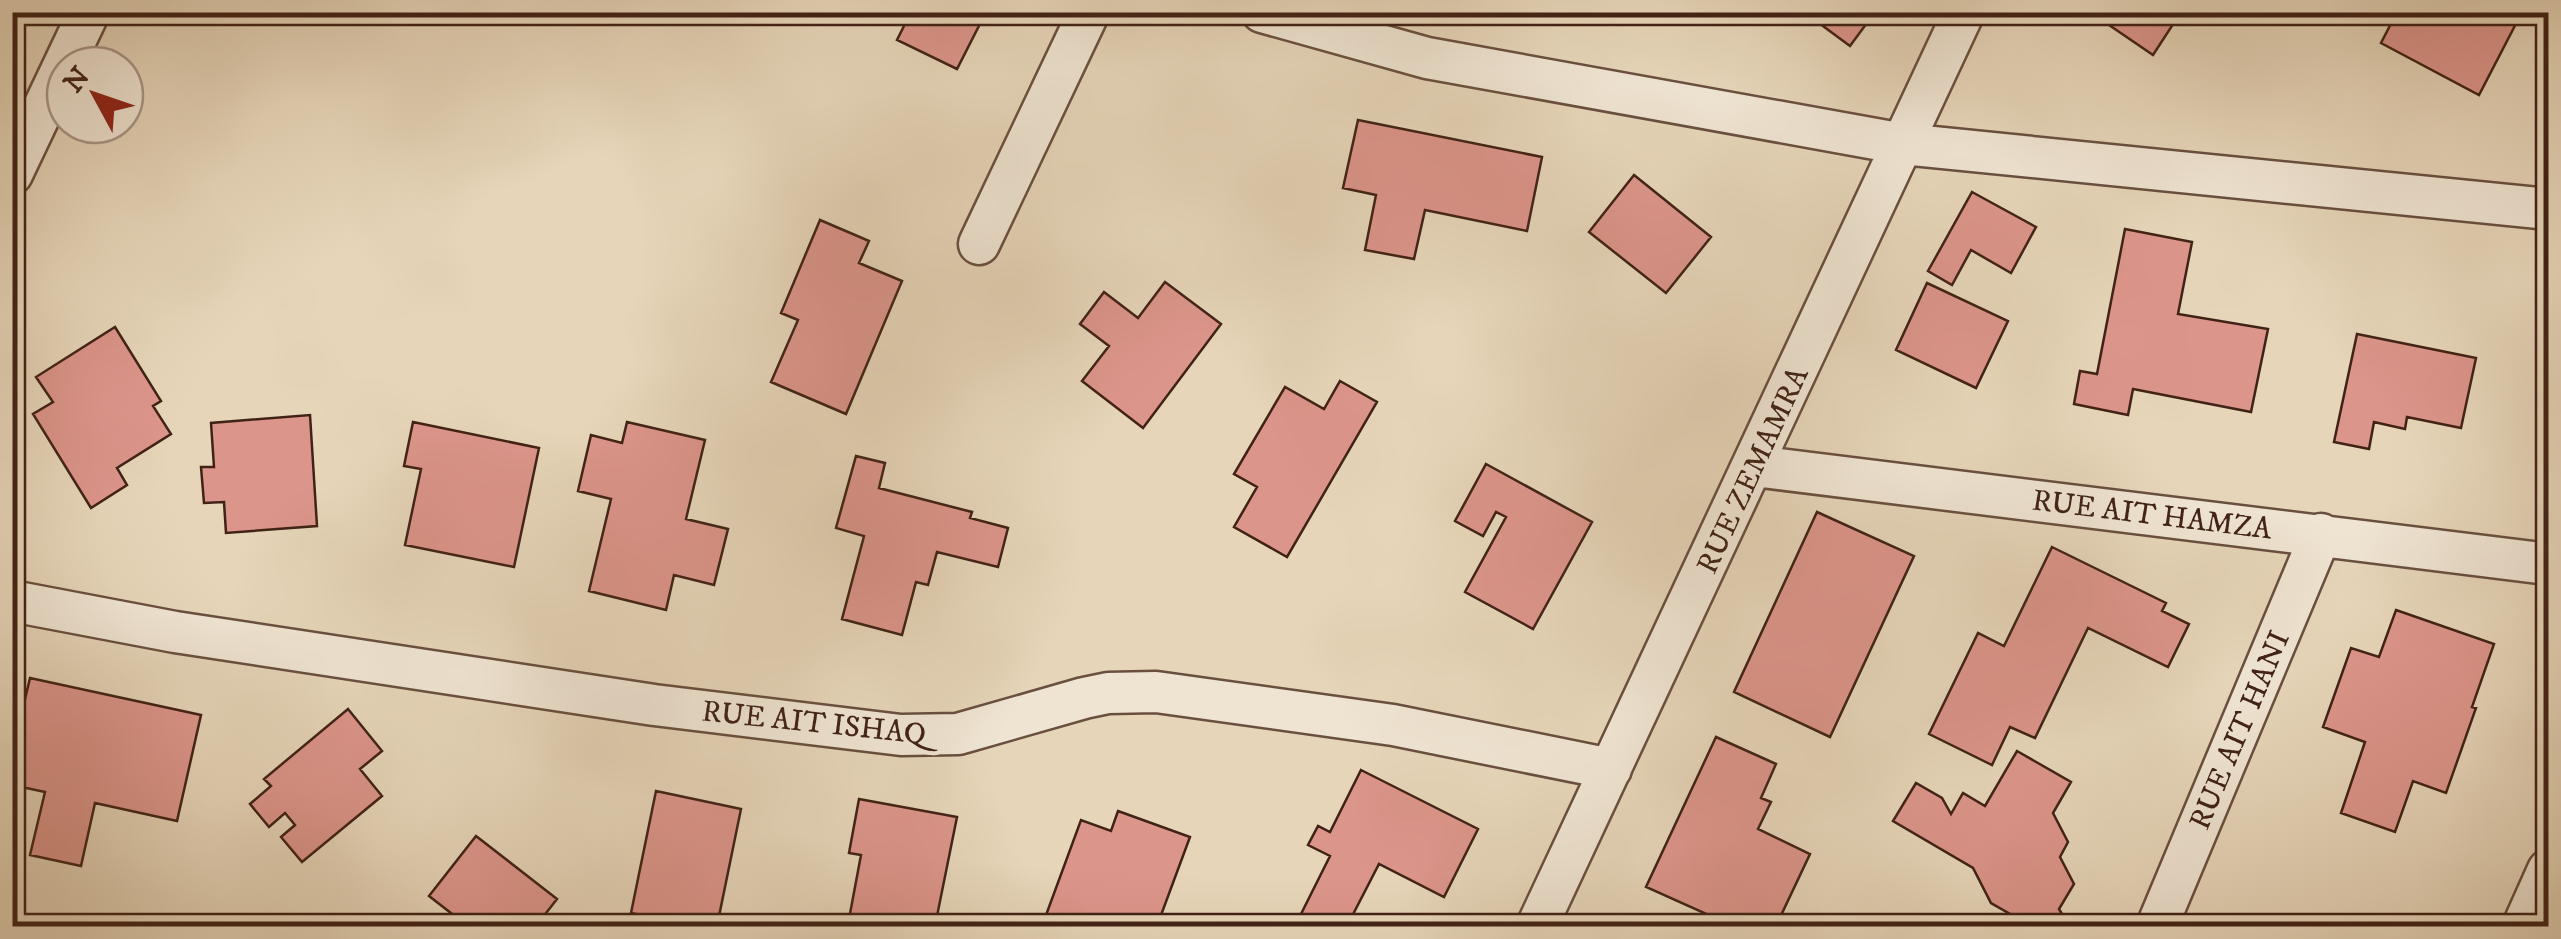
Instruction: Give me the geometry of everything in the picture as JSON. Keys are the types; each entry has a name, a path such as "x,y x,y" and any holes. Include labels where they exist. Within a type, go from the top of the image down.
{"street":[{"path":"12,174 89,12"},
{"path":"979,244 1088,12"},
{"path":"1262,12 1428,58 1903,144 2548,209"},
{"name":"RUE ZEMAMRA","path":"1537,926 1964,12"},
{"name":"RUE AIT HAMZA","path":"1754,466 2548,564"},
{"name":"RUE AIT HANI","path":"2157,926 2321,534"},
{"name":"RUE AIT ISHAQ","path":"12,601 175,632 654,704 901,735 958,734 1084,698 1156,692 1394,725 1612,770"},
{"path":"2523,926 2548,870"}],"building":[{"path":"911,12 986,12 957,69 897,40"},
{"path":"1804,12 1875,12 1850,46"},
{"path":"2090,12 2181,12 2153,55"},
{"path":"2397,12 2522,12 2479,95 2381,43"},
{"path":"1358,120 1542,157 1527,231 1425,210 1414,259 1365,250 1376,195 1343,188"},
{"path":"1634,175 1711,237 1666,293 1589,232"},
{"path":"1972,192 2036,227 2011,273 1971,250 1952,285 1928,271"},
{"path":"820,220 869,241 859,263 902,281 846,414 771,382 798,320 781,313"},
{"path":"2125,229 2192,242 2178,314 2268,329 2251,412 2133,389 2128,415 2074,404 2080,371 2097,374"},
{"path":"1165,282 1221,324 1143,428 1082,381 1109,346 1080,324 1104,292 1138,318"},
{"path":"1927,283 2008,321 1976,388 1896,350"},
{"path":"115,327 161,401 153,406 171,434 117,468 127,485 91,508 33,414 53,402 36,377"},
{"path":"2357,334 2476,358 2461,428 2407,417 2405,429 2374,422 2369,449 2334,442"},
{"path":"1340,381 1377,402 1287,557 1234,527 1257,487 1234,474 1285,387 1324,409"},
{"path":"310,415 317,526 226,533 224,502 204,503 201,467 214,467 211,423"},
{"path":"413,422 539,448 514,567 405,545 421,469 404,466"},
{"path":"627,422 705,440 686,519 728,529 714,585 674,575 666,610 589,591 611,499 578,491 591,435 622,443"},
{"path":"856,456 885,463 879,488 972,512 970,518 1008,528 998,567 937,552 928,585 916,582 902,635 842,619 864,536 836,528"},
{"path":"1486,464 1592,522 1533,629 1465,592 1506,517 1496,512 1483,536 1455,521"},
{"path":"1817,512 1914,556 1830,737 1734,692"},
{"path":"2052,547 2166,603 2162,611 2189,624 2168,667 2088,628 2035,738 2010,727 1992,765 1929,734 1978,633 2004,646"},
{"path":"2396,610 2494,644 2446,793 2413,781 2395,832 2341,813 2365,742 2323,727 2351,648 2379,657"},
{"path":"30,678 201,715 177,821 95,803 81,866 30,855 45,792 12,785 12,754"},
{"path":"348,709 382,751 360,769 382,796 302,862 281,837 295,825 285,813 269,827 250,804 271,786 264,779"},
{"path":"1716,737 1776,764 1761,798 1771,802 1758,829 1810,854 1776,926 1733,926 1646,887"},
{"path":"2017,751 2071,782 2053,813 2068,842 2060,857 2074,884 2059,909 2069,926 2012,926 2017,918 1991,903 1973,868 1893,821 1916,783 1942,798 1951,814 1963,793 1985,806"},
{"path":"1361,770 1478,829 1444,897 1379,864 1347,926 1295,926 1330,856 1308,845 1318,826 1330,832"},
{"path":"656,791 741,809 717,926 631,913"},
{"path":"859,799 957,817 935,926 878,926 849,919 861,855 849,853"},
{"path":"1118,811 1190,837 1157,926 1042,926 1081,820 1111,831"},
{"path":"476,836 557,899 536,926 448,926 456,917 429,896"}]}
